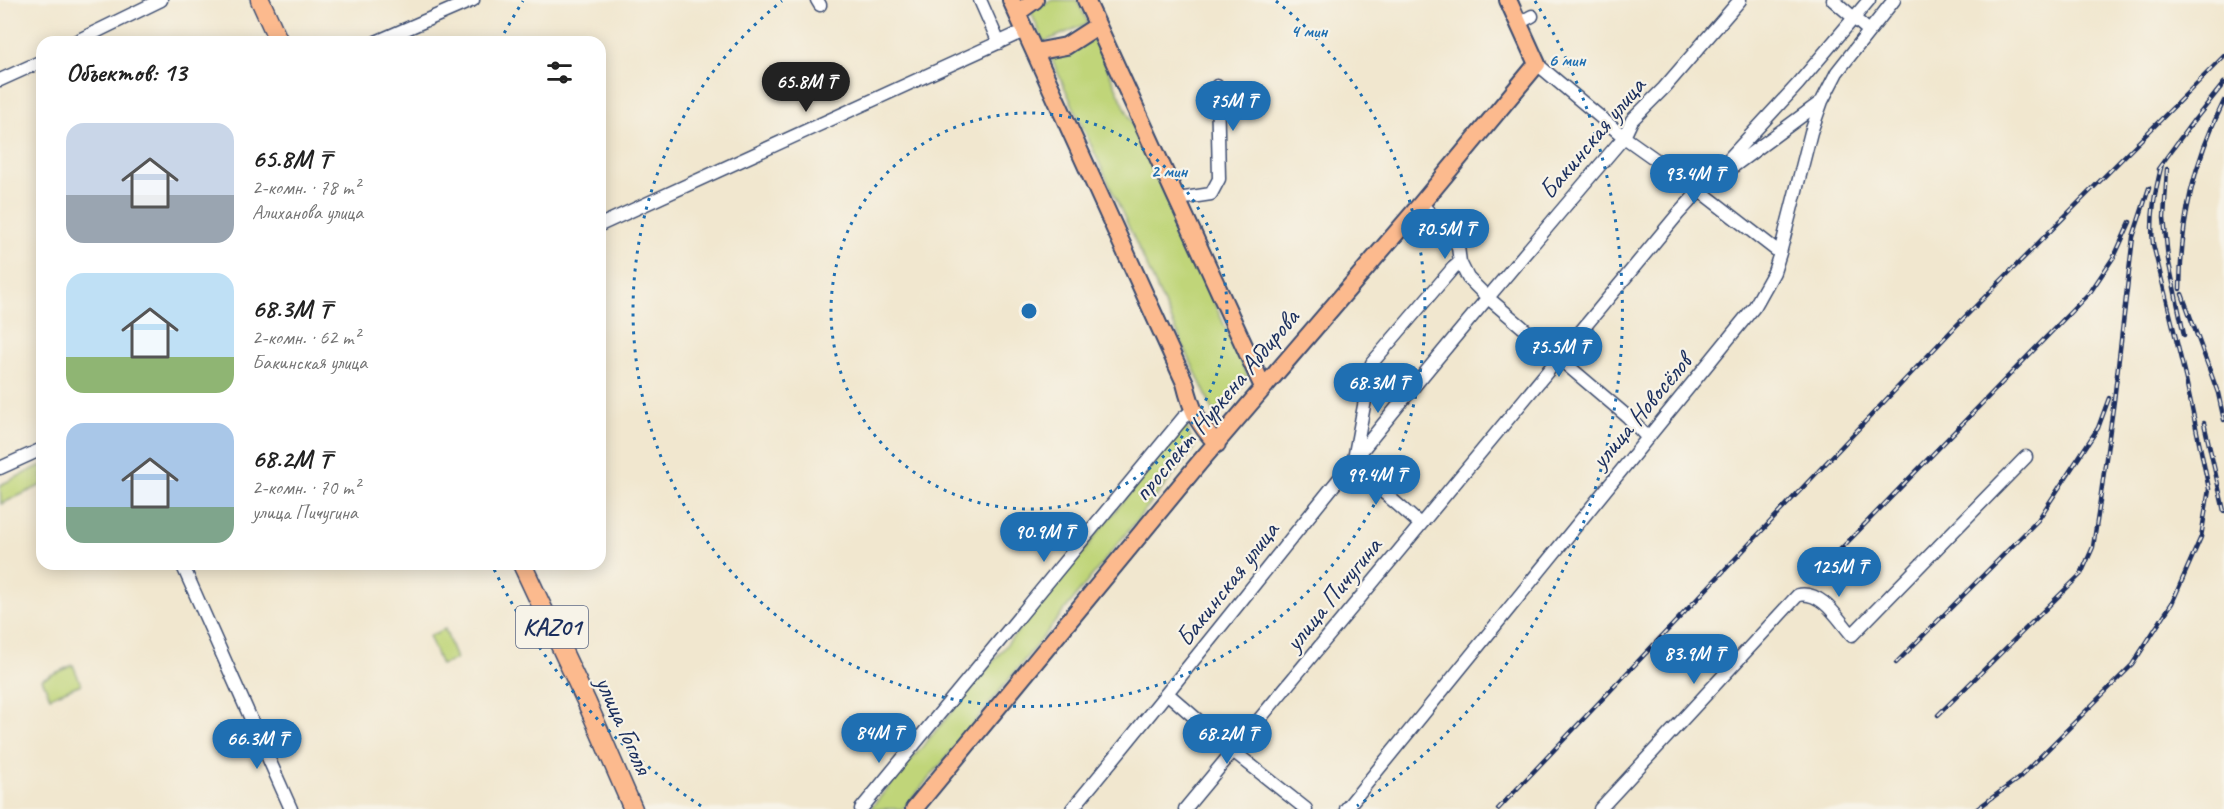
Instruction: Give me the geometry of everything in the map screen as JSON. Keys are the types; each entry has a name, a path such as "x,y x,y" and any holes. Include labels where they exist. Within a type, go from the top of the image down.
{"highway":[{"path":"260,0 276,36"},
{"name":"улица Гоголя","path":"525,570 587,703 633,809"}],"main road":[{"path":"1035,0 1014,6 1133,274 1185,383 1192,411 1204,430 1217,444"},
{"path":"1508,0 1525,19 1537,63"},
{"path":"1091,1 1097,26 1263,387"},
{"path":"1035,52 1066,46 1097,26"},
{"name":"проспект Нуркена Абдирова","path":"914,809 1263,387 1421,204 1537,63"}],"street":[{"path":"87,36 161,0"},
{"path":"390,36 473,0"},
{"path":"980,0 999,43"},
{"name":"Бакинская улица","path":"1072,809 1168,694 1352,462 1487,297 1624,137 1632,120 1664,88 1740,0"},
{"path":"1833,0 1869,31"},
{"name":"улица Пичугина","path":"1185,809 1678,214 1798,84 1869,0"},
{"name":"улица Новосёлов","path":"1346,809 1755,306 1774,272 1811,132 1822,101 1837,72 1894,0"},
{"path":"606,222 1026,30"},
{"path":"1537,63 1624,137 1700,191 1780,253"},
{"path":"0,80 36,64"},
{"path":"1178,199 1211,194 1219,179 1217,86"},
{"path":"1700,191 1822,101"},
{"path":"1421,204 1452,235 1458,247 1460,262 1468,278 1487,297 1628,417 1648,438"},
{"path":"1420,524 1352,462 1372,363 1460,262"},
{"name":"проспект Нуркена Абдирова","path":"861,809 1192,411"},
{"path":"0,468 36,452"},
{"path":"1600,809 1798,595 1807,593 1816,596 1852,635 2026,457"},
{"path":"185,570 291,809"},
{"path":"1168,694 1233,751 1306,809"}],"green space":[{"path":"1052,0 1077,0 1088,23 1044,42 1030,10"},
{"path":"1094,39 1248,377 1217,419 1051,58"},
{"path":"1186,424 1194,449 941,764 903,809 870,809 974,685"},
{"path":"36,468 36,488 1,504 0,485"},
{"path":"445,629 456,659 441,665 429,636"},
{"path":"73,665 81,684 50,697 42,679"}],"railway":[{"path":"1498,809 1955,327 2224,56"},
{"path":"2189,127 2224,83"},
{"path":"2180,289 2183,239 2191,192 2204,147 2224,101"},
{"path":"2158,169 2193,121"},
{"path":"1977,809 2019,778 2132,665 2172,603 2201,537 2209,489 2186,380 2153,244 2154,204 2162,164"},
{"path":"2167,169 2164,218 2168,259 2184,335"},
{"path":"1938,715 2081,574 2093,547 2114,401 2133,237 2149,188"},
{"path":"1834,556 2091,291 2115,255 2130,222"},
{"path":"2182,294 2218,393 2224,420"},
{"path":"1896,663 2038,520 2098,428 2109,398"},
{"path":"2204,423 2224,511"}]}
